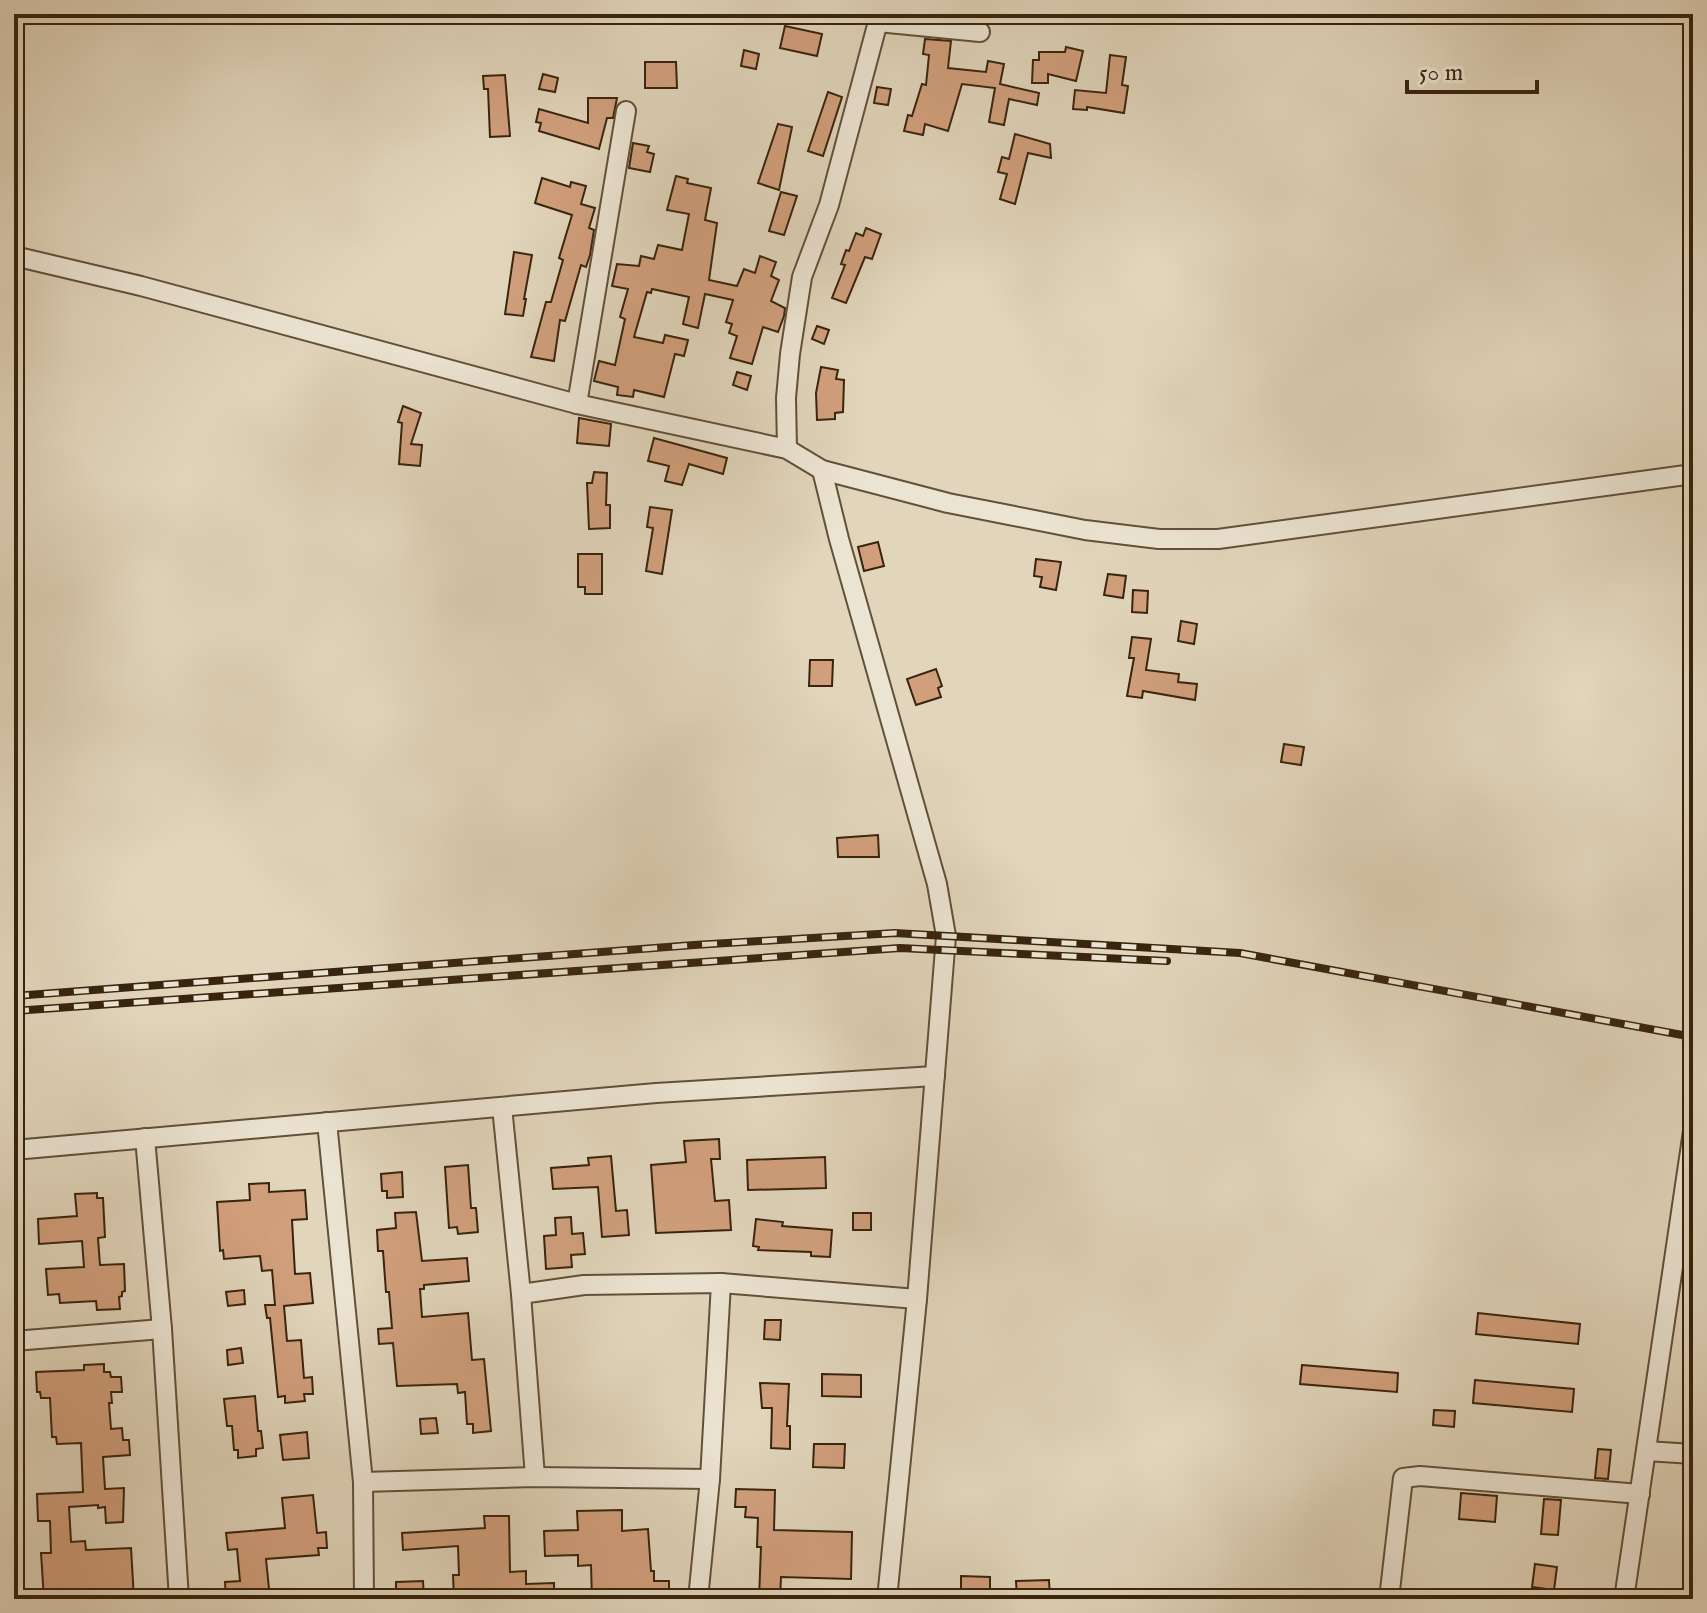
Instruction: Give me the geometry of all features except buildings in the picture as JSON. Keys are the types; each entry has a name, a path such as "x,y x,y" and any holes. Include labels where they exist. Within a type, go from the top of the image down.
{"street":[{"path":"787,449 786,398 802,277 829,205 879,18 980,32"},
{"path":"577,404 626,111"},
{"path":"14,256 171,294 577,404 787,449 822,470 948,503 1085,530 1159,539 1218,539 1693,474"},
{"path":"822,470 945,918 917,1299 887,1599"},
{"path":"14,1150 656,1093 935,1076"},
{"path":"502,1107 535,1477"},
{"path":"327,1122 363,1482 364,1599"},
{"path":"1624,1599 1693,1131"},
{"path":"145,1138 162,1329 179,1599"},
{"path":"521,1294 584,1285 721,1283 917,1299"},
{"path":"698,1599 710,1479 721,1283"},
{"path":"14,1341 162,1329"},
{"path":"1646,1451 1693,1454"},
{"path":"1389,1599 1403,1478 1420,1476 1640,1494"},
{"path":"363,1482 535,1477 710,1479"}],"railway":[{"path":"14,996 895,933 1240,953 1693,1037"},
{"path":"14,1011 900,948 1167,961"}]}
